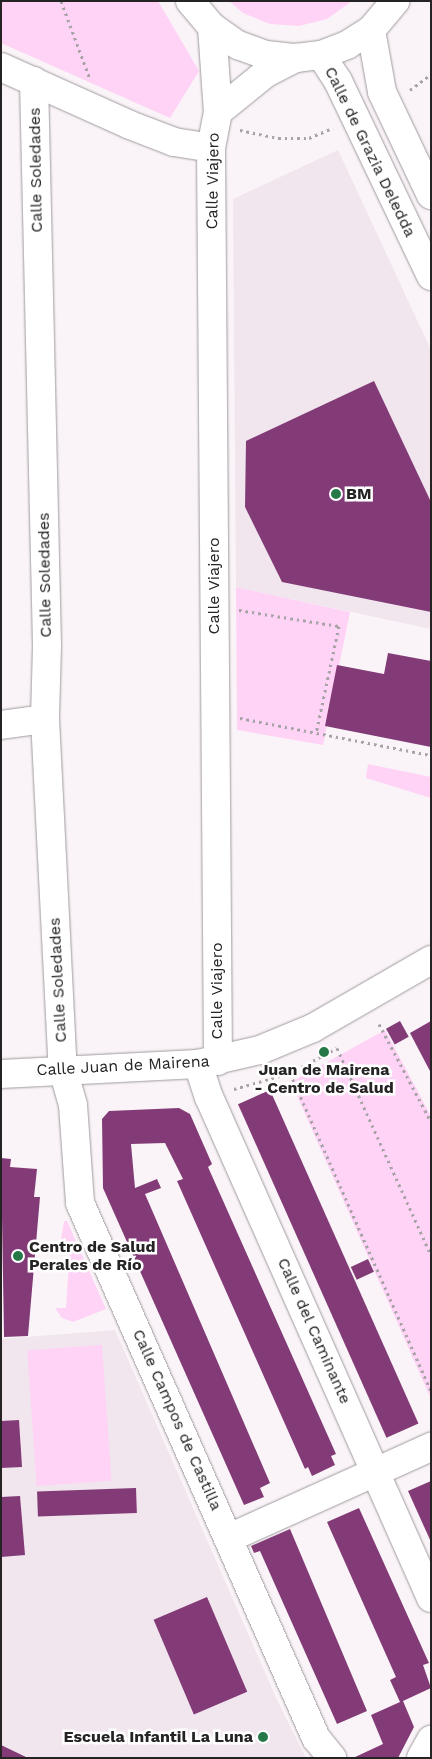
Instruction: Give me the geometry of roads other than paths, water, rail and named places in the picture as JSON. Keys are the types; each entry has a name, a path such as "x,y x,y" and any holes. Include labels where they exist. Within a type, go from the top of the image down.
{"street":[{"path":"190,1 212,27 238,44 266,55 309,56"},
{"name":"Calle Viajero","path":"214,128 266,73 309,56 347,45 371,30 395,1"},
{"name":"Calle Viajero","path":"208,1063 216,764 212,27"},
{"path":"371,30 382,92 431,195"},
{"name":"Calle de Grazia Deledda","path":"309,56 338,81 431,276"},
{"path":"1,66 174,142 214,128"},
{"name":"Calle Soledades","path":"34,81 46,636 45,719 63,1070"},
{"path":"1,725 45,719"},
{"name":"Calle Juan de Mairena","path":"1,1074 208,1063 260,1050 313,1028 431,960"},
{"name":"Calle del Caminante","path":"208,1063 209,1098 377,1472 431,1598"},
{"name":"Calle Campos de Castilla","path":"63,1070 73,1105 80,1203 316,1738 332,1758"},
{"path":"229,1538 431,1447"},
{"path":"421,1758 431,1740"}],"place":[{"name":"BM","path":"336,494"},
{"name":"Juan de Mairena - Centro de Salud","path":"324,1052"},
{"name":"Centro de Salud Perales de Río","path":"18,1256"},
{"name":"Escuela Infantil La Luna","path":"263,1737"}]}
